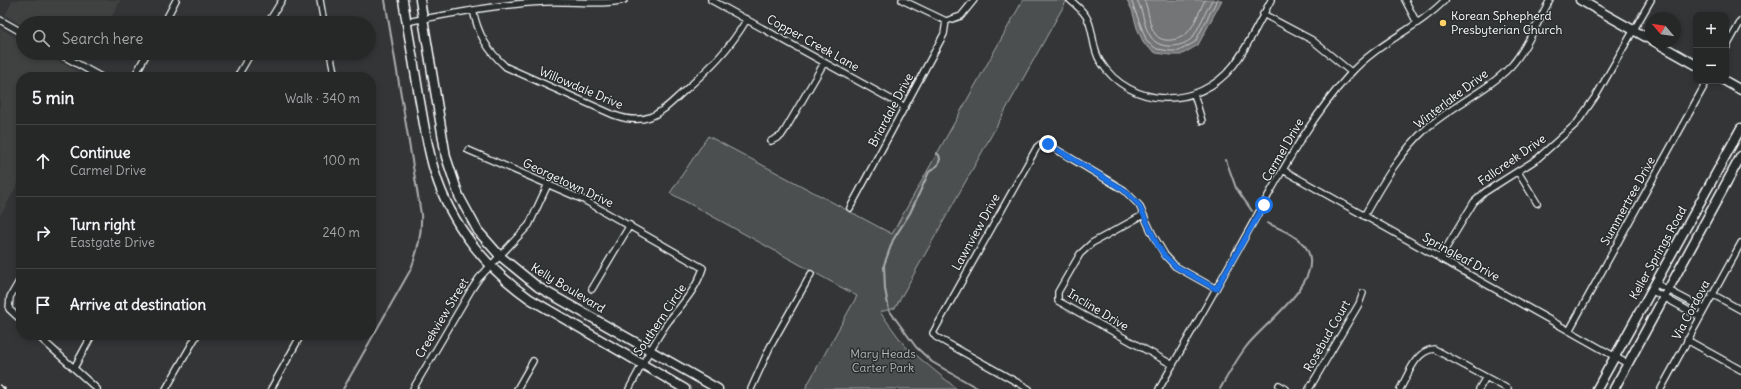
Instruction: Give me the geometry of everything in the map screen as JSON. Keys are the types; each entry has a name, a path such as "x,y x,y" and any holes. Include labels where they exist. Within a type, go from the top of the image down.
{"main road":[{"path":"402,0 429,149 435,174 453,214 476,249 490,266 510,285 530,299 685,389"},
{"name":"Kelly Boulevard","path":"420,0 446,157 459,196 478,230 500,256 538,287 718,389"},
{"path":"1580,0 1645,36"},
{"path":"1666,48 1693,63"},
{"path":"1729,83 1741,90"},
{"name":"Keller Springs Road","path":"1597,389 1741,128"},
{"path":"1614,389 1741,156"}],"street":[{"path":"168,16 176,0"},
{"path":"272,16 282,0"},
{"path":"320,0 323,16"},
{"path":"406,22 473,10 545,2 616,2 624,0"},
{"name":"Copper Creek Lane","path":"711,0 905,107"},
{"path":"902,0 946,21 961,16 974,0"},
{"path":"1070,0 1078,7 1088,20 1092,43 1100,61 1115,78 1125,86 1158,99 1194,94 1223,76 1233,66 1271,0"},
{"path":"1405,0 1417,23"},
{"name":"Carmel Drive","path":"1160,389 1312,120 1351,72 1376,50 1433,12 1445,0"},
{"name":"Winterlake Drive","path":"1364,216 1386,178 1409,146 1428,127 1456,106 1486,89 1511,65 1550,0"},
{"name":"Fallcreek Drive","path":"1440,258 1474,202 1485,192 1537,159 1576,123 1597,94 1651,0"},
{"name":"Willowdale Drive","path":"473,10 478,31 485,45 494,57 506,67 614,115 628,119 649,117 665,108 715,64 729,48 747,19"},
{"path":"1263,14 1312,40 1351,72"},
{"path":"0,20 16,29"},
{"name":"Briardale Drive","path":"850,208 944,34 946,21"},
{"path":"1729,43 1741,21"},
{"path":"71,60 92,72"},
{"path":"137,72 143,60"},
{"path":"240,72 247,60"},
{"path":"331,60 333,72"},
{"path":"771,141 781,136 786,130 824,63"},
{"name":"Summertree Drive","path":"1569,331 1705,84"},
{"path":"1194,94 1202,121"},
{"name":"Lawnview Drive","path":"1029,389 936,337 933,333 1037,147 1041,144 1048,144 1124,190 1139,205 1143,215"},
{"name":"Georgetown Drive","path":"468,150 584,200 698,264"},
{"name":"Springleaf Drive","path":"1283,170 1628,364"},
{"path":"1518,172 1537,203"},
{"name":"Creekview Street","path":"413,389 462,303 490,266 529,225 548,184"},
{"path":"1143,215 1158,246 1165,256 1175,266 1216,289"},
{"name":"Incline Drive","path":"1143,215 1092,243 1080,254 1058,292 1058,301 1173,366"},
{"path":"592,289 630,225"},
{"name":"Via Cordova","path":"1662,389 1687,340 1740,245"},
{"name":"Southern Circle","path":"629,389 668,322 688,300 700,280 703,268 698,264"},
{"path":"751,389 770,347 811,274"},
{"path":"1653,287 1700,317"},
{"path":"16,288 8,303 9,309 16,315"},
{"name":"Rosebud Court","path":"1309,389 1359,304 1362,293"},
{"path":"1666,294 1704,309"},
{"path":"1712,294 1741,310"},
{"path":"43,340 97,389"},
{"path":"74,368 89,340"},
{"path":"166,389 194,340"},
{"path":"271,389 298,340"},
{"path":"1687,340 1741,370"},
{"path":"1400,389 1418,356 1426,350 1434,349 1508,389"},
{"path":"517,389 534,361"},
{"path":"1479,389 1486,377"},
{"path":"1278,385 1286,389"}],"shaded area":[{"path":"13,0 121,0 112,16 16,16 16,22 5,15"},
{"path":"0,28 16,37 16,60 57,60 78,72 16,72 16,187 0,216"}],"green space":[{"name":"Mary Heads Carter Park","path":"1023,0 1067,0 895,308 880,312 905,346 957,389 805,389 857,296 670,193 708,136 892,234"}],"water":[{"path":"1127,0 1222,0 1198,45 1181,55 1170,55 1156,53 1144,44"}],"waterway":[{"path":"376,331 411,269 418,249 421,221 385,0"},
{"path":"936,153 939,155 940,159 938,165 929,172 910,213 893,240 884,265 885,289 889,310 916,347 932,362 979,389"},
{"path":"1226,160 1236,188 1252,211"},
{"path":"1220,389 1235,362 1246,347 1290,302 1307,275 1310,262 1307,249 1304,244 1289,233 1267,223"},
{"path":"343,389 371,340"}],"railway":[{"path":"0,385 5,389"}],"place":[{"name":"Korean Sphepherd Presbyterian Church","path":"1443,23"}],"route":[{"path":"1048,144 1124,190 1139,205 1158,246 1165,256 1175,266 1216,289 1264,205"}]}
